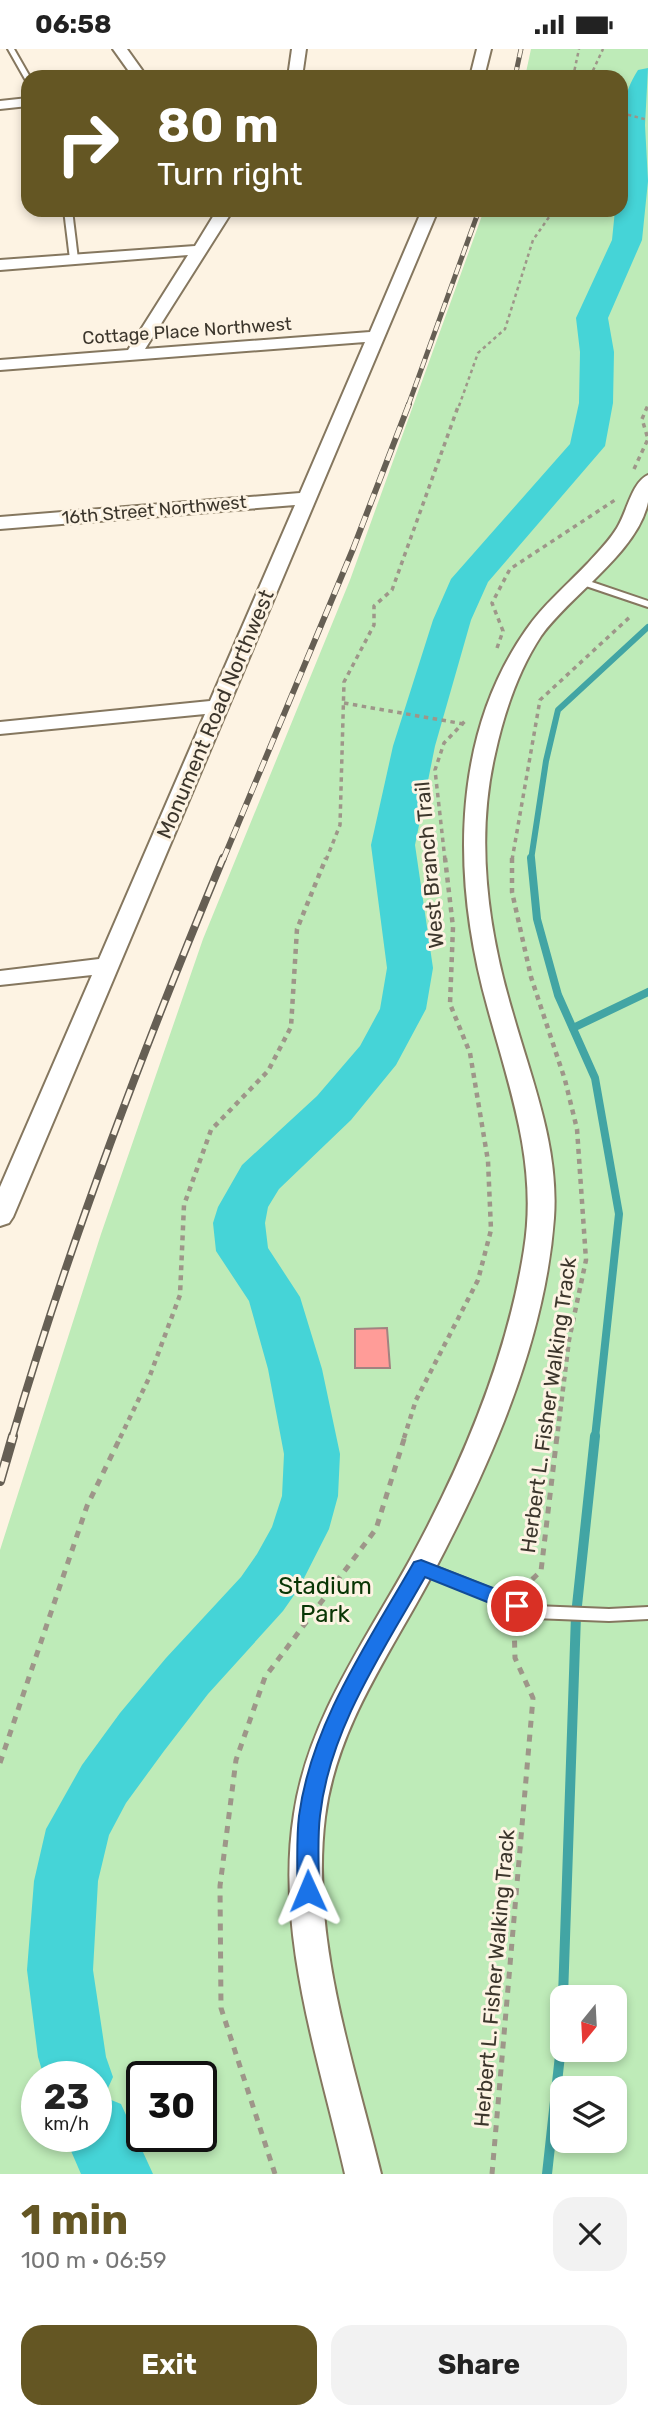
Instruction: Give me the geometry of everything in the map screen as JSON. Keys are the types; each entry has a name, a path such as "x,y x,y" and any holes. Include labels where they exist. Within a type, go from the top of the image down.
{"street":[{"path":"120,49 135,70"},
{"path":"296,70 299,49"},
{"path":"479,70 484,49"},
{"path":"0,105 21,103"},
{"path":"208,217 209,231"},
{"path":"133,355 220,217"},
{"name":"Monument Road Northwest","path":"0,1217 427,217"},
{"path":"0,265 198,250"},
{"name":"Cottage Place Northwest","path":"0,365 377,336"},
{"path":"363,2174 317,1969 307,1868 309,1816 324,1753 358,1679 421,1567 476,1453 505,1377 528,1299 542,1204 541,1167 532,1120 497,1004 477,893 476,801 481,770 508,684 525,646 615,544 630,523 640,476"},
{"name":"16th Street Northwest","path":"0,523 309,498"},
{"path":"0,728 219,706"},
{"path":"0,978 105,966"}],"lane":[{"path":"11,49 23,70"},
{"path":"69,217 74,259"},
{"path":"580,581 647,603"},
{"path":"421,1567 534,1612 609,1615 648,1613"}],"path":[{"path":"574,70 579,49"},
{"path":"593,70 603,49"},
{"path":"628,115 648,120"},
{"path":"0,1762 87,1506 149,1378 180,1295 184,1205 211,1130 268,1071 291,1027 297,929 340,825 344,682 374,625 374,606 392,590 478,353 505,329 533,240 549,217"},
{"path":"640,476 648,439 642,419 648,405"},
{"path":"495,653 503,631 492,603 510,569 614,501 620,492"},
{"name":"Herbert L. Fisher Walking Track","path":"492,2174 533,1698 514,1658 514,1625 522,1589 541,1571 569,1340 586,1260 578,1129 565,1080 530,977 512,892 512,849 540,700 550,688 647,603"},
{"path":"344,703 464,724"},
{"name":"West Branch Trail","path":"275,2174 221,2008 220,1886 236,1761 265,1677 376,1528 416,1400 478,1280 491,1230 488,1161 470,1053 450,1004 453,927 435,770 444,743 464,724 469,715"}],"green space":[{"name":"Stadium Park","path":"531,49 648,49 648,2174 0,2174 0,1550 101,1234 203,939 350,580 481,217 628,217 628,70 526,70"}],"building":[{"path":"387,1328 390,1368 355,1368 355,1329"}],"waterway":[{"path":"73,2061 60,1970 66,1881 78,1829 104,1784 142,1732 187,1676 262,1594 278,1571 300,1529 310,1496 312,1454 295,1369 274,1297 242,1251 239,1223 243,1207 260,1177 334,1108 379,1054 403,1009 410,968 393,845 414,746 452,620 470,579 587,446 596,403 597,352 592,318 627,240 636,154 631,125 648,76"},
{"path":"531,859 546,761 558,710 648,627"},
{"path":"531,859 537,919 558,995 595,1078 619,1214 595,1438"},
{"path":"573,1028 648,992"},
{"path":"563,1985 576,1615 595,1436"},
{"path":"547,2174 559,2062"},
{"path":"107,2152 117,2174"}],"railway":[{"path":"516,70 521,49"},
{"path":"408,406 476,217"},
{"path":"223,860 353,549 409,404"},
{"path":"12,1438 83,1218 165,1001 223,858"},
{"path":"0,1481 13,1436"}],"route":[{"path":"308,1891 309,1816 324,1753 358,1679 421,1567 517,1606"}]}
